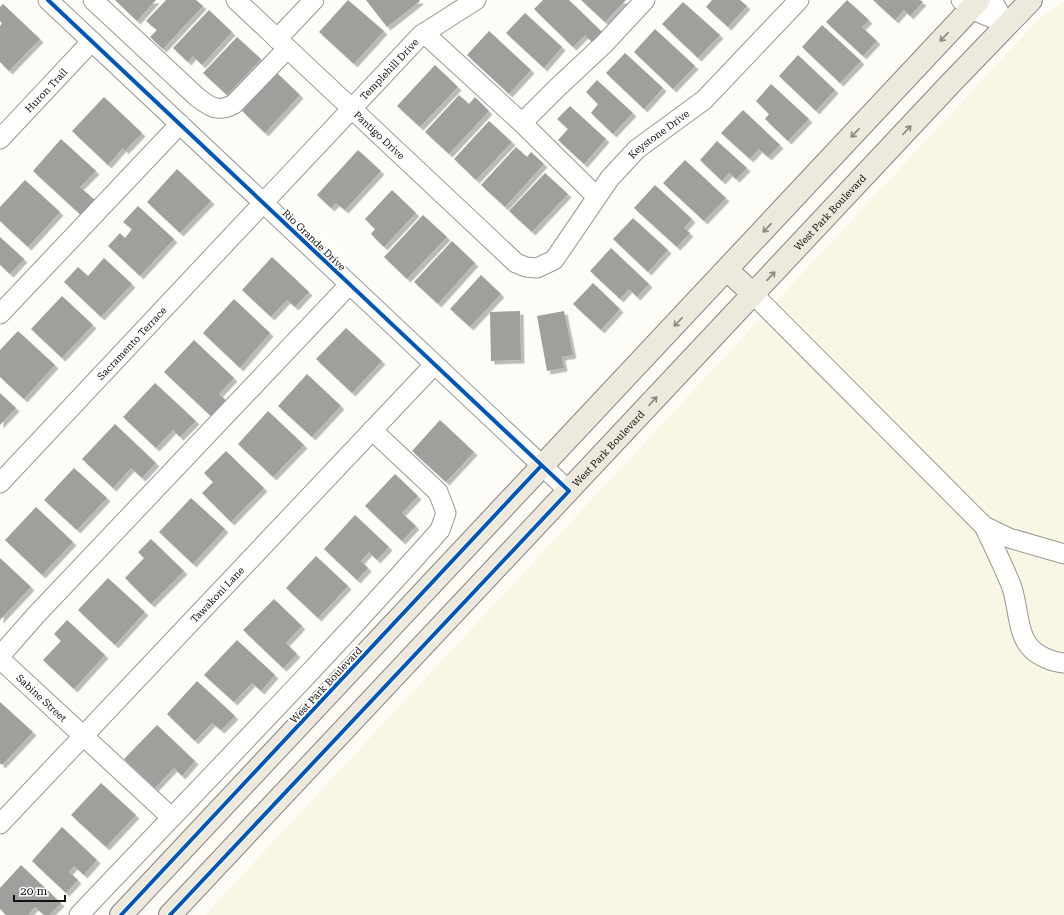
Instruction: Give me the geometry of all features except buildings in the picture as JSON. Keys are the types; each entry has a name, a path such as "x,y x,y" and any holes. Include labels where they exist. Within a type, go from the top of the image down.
{"main road":[{"name":"West Park Boulevard","path":"170,915 1006,24 1031,0"},
{"name":"West Park Boulevard","path":"121,915 541,466 727,270 970,3"},
{"path":"727,270 753,294"}],"street":[{"name":"Rio Grande Drive","path":"48,0 568,490"},
{"path":"93,0 196,97 218,110 234,104 282,44 314,0"},
{"name":"Pantigo Drive","path":"236,0 516,263 526,267"},
{"name":"Templehill Drive","path":"263,202 424,33 476,0"},
{"path":"522,123 604,44 645,0"},
{"name":"Keystone Drive","path":"526,267 536,268 554,260 610,178 638,148 704,100 799,0"},
{"path":"992,0 1006,24"},
{"path":"970,3 1006,24"},
{"path":"424,33 522,123 597,197"},
{"name":"Huron Trail","path":"0,139 92,41"},
{"path":"0,314 180,124"},
{"name":"Sacramento Terrace","path":"0,483 263,202"},
{"path":"0,657 36,615 350,285"},
{"path":"753,294 984,526 1009,538 1064,554"},
{"name":"Tawakoni Lane","path":"0,824 434,365"},
{"path":"79,915 171,817 274,712 440,530 446,513 438,492 372,430"},
{"path":"984,526 1011,586 1024,637 1028,646 1046,659 1064,663"},
{"name":"Sabine Street","path":"0,657 83,737 97,747 171,817"}],"shaded area":[{"path":"1064,1 1064,915 205,915 1038,20"}],"cycle path":[{"path":"48,0 569,491 170,915"},
{"path":"121,915 541,466"}]}
